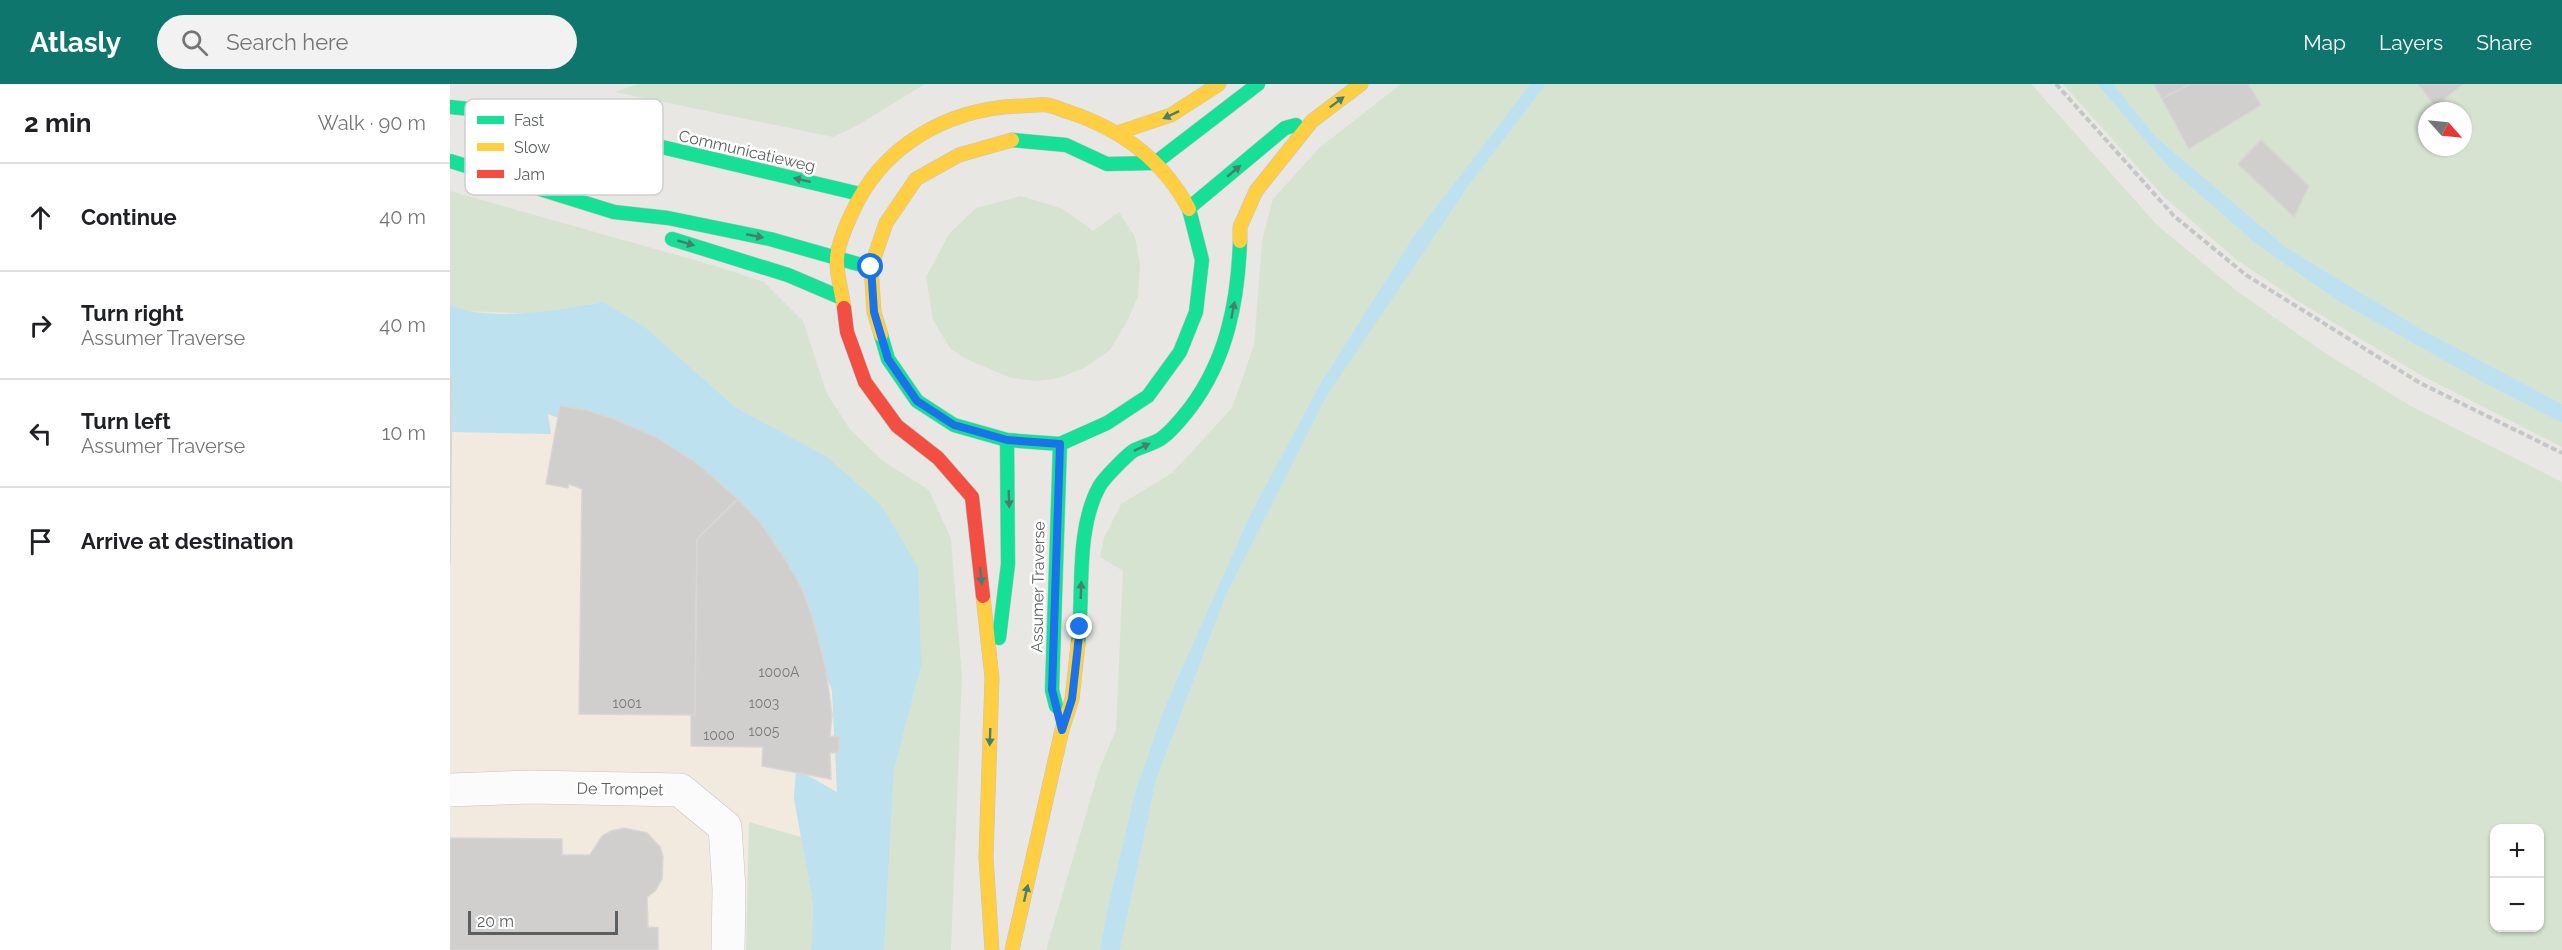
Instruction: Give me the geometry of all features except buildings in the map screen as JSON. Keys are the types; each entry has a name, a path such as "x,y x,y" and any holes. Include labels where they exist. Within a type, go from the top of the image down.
{"main road":[{"path":"1117,133 1149,126 1188,108 1219,84"},
{"path":"842,298 837,259 844,231 860,194 896,150 940,123 993,107 1047,105 1098,122 1117,133 1155,163 1172,181 1189,208 1202,260 1196,312 1180,352 1148,396 1107,423 1060,444 1007,440 954,425 917,401 888,359 874,312 871,267 885,223 916,179 959,155 1007,140 1066,145 1107,164 1155,163 1258,84"},
{"path":"1189,208 1285,128 1312,121 1361,84"},
{"name":"Communicatieweg","path":"450,107 465,109"},
{"name":"Assumer Traverse","path":"1012,950 1062,730 1072,699 1080,627 1085,525 1100,486 1132,452 1162,438 1181,420 1203,392 1216,366 1233,314 1239,270 1240,227 1256,191 1312,121"},
{"name":"Communicatieweg","path":"663,147 860,194"},
{"path":"450,161 465,166"},
{"path":"559,195 614,212 668,218 770,239 871,267"},
{"path":"614,212 635,228"},
{"path":"657,234 788,275 842,298"},
{"name":"Assumer Traverse","path":"842,298 847,332 865,382 897,426 938,458 972,497 992,678 986,857 992,950"},
{"name":"Assumer Traverse","path":"992,678 1005,608 1010,528 1007,440"},
{"name":"Assumer Traverse","path":"1060,444 1052,690 1062,730"}],"street":[{"name":"De Trompet","path":"450,790 531,787 680,790 725,827 729,889 728,950"}],"path":[{"path":"2056,84 2174,216 2246,275 2420,383 2562,453"}],"shaded area":[{"path":"450,358 587,369 885,695 852,950 450,950"}],"green space":[{"path":"638,84 925,84 858,125 833,137 663,102 663,99 649,99 615,92"},
{"path":"1401,84 1530,84 1413,237 1320,384 1250,515 1166,704 1136,789 1107,910 1100,950 1046,950 1099,770 1116,730 1123,571 1100,557 1104,538 1121,504 1172,473 1232,408 1254,345 1262,241 1273,199 1319,148"},
{"path":"1546,84 2031,84 2158,226 2237,291 2325,353 2409,405 2562,482 2562,950 1120,950 1156,780 1226,595 1325,397 1467,188"},
{"path":"2063,84 2097,84 2168,167 2255,243 2338,301 2482,382 2562,423 2562,447 2419,374 2296,300 2237,260 2165,198"},
{"path":"2113,84 2562,84 2562,404 2421,329 2287,248 2156,137"},
{"path":"450,191 719,267 764,282 803,321 827,394 850,429 883,461 929,490 951,539 962,677 951,950 884,950 894,770 921,666 826,456 735,407 644,326 603,302 540,314 463,311 450,305"},
{"path":"1021,196 1063,209 1093,231 1119,212 1135,237 1140,265 1138,296 1127,322 1110,350 1084,368 1059,378 1037,381 1011,378 964,358 950,348 933,320 926,277 949,234 976,208"},
{"path":"749,822 801,837 813,903 811,950 746,950"}],"water":[{"path":"1530,84 1546,84 1467,188 1326,397 1226,595 1156,780 1120,950 1100,950 1107,910 1136,789 1166,704 1250,515 1320,384 1413,237"},
{"path":"2097,84 2113,84 2156,137 2287,248 2421,329 2562,404 2562,423 2482,382 2338,301 2255,243 2168,167"},
{"path":"603,302 644,326 735,407 826,456 881,505 918,567 921,666 894,770 884,950 811,950 813,903 794,799 796,769 837,792 832,691 796,593 666,459 548,414 551,434 450,432 450,305 484,313 504,314 547,311"}],"traffic: fast":[{"path":"1012,140 1066,145 1107,164 1155,163 1258,84"},
{"path":"450,107 465,109"},
{"path":"1189,208 1285,128 1296,125"},
{"path":"663,147 860,194"},
{"path":"450,161 465,166"},
{"path":"559,195 614,212 668,218 770,239 858,264"},
{"path":"881,335 888,359 917,401 954,425 1007,440 1060,444 1107,423 1148,396 1180,352 1196,312 1202,260 1189,209"},
{"path":"672,239 788,275 842,298"},
{"path":"1078,644 1083,543 1091,504 1101,483 1115,468 1133,451 1155,442 1174,428 1203,389 1222,349 1228,329 1237,286 1240,241"},
{"path":"999,638 1008,564 1007,440"},
{"path":"1056,706 1052,690 1060,444"}],"traffic: slow":[{"path":"1117,133 1171,115 1219,84"},
{"path":"1240,241 1240,227 1256,191 1312,121 1361,84"},
{"path":"844,308 837,258 846,225 864,191 880,169 898,151 919,136 967,115 993,109 1044,105 1088,119 1123,137 1153,161 1178,191 1189,209"},
{"path":"881,335 874,312 871,267 886,223 916,179 959,155 1012,140"},
{"path":"983,596 992,678 986,857 992,950"},
{"path":"1012,950 1062,730 1072,699 1078,644"}],"traffic: jam":[{"path":"844,308 847,332 865,382 897,426 938,458 972,497 983,596"}],"route":[{"path":"871,267 874,312 888,359 917,401 954,425 1007,440 1060,444 1052,690 1062,730 1072,699 1080,627"}]}
